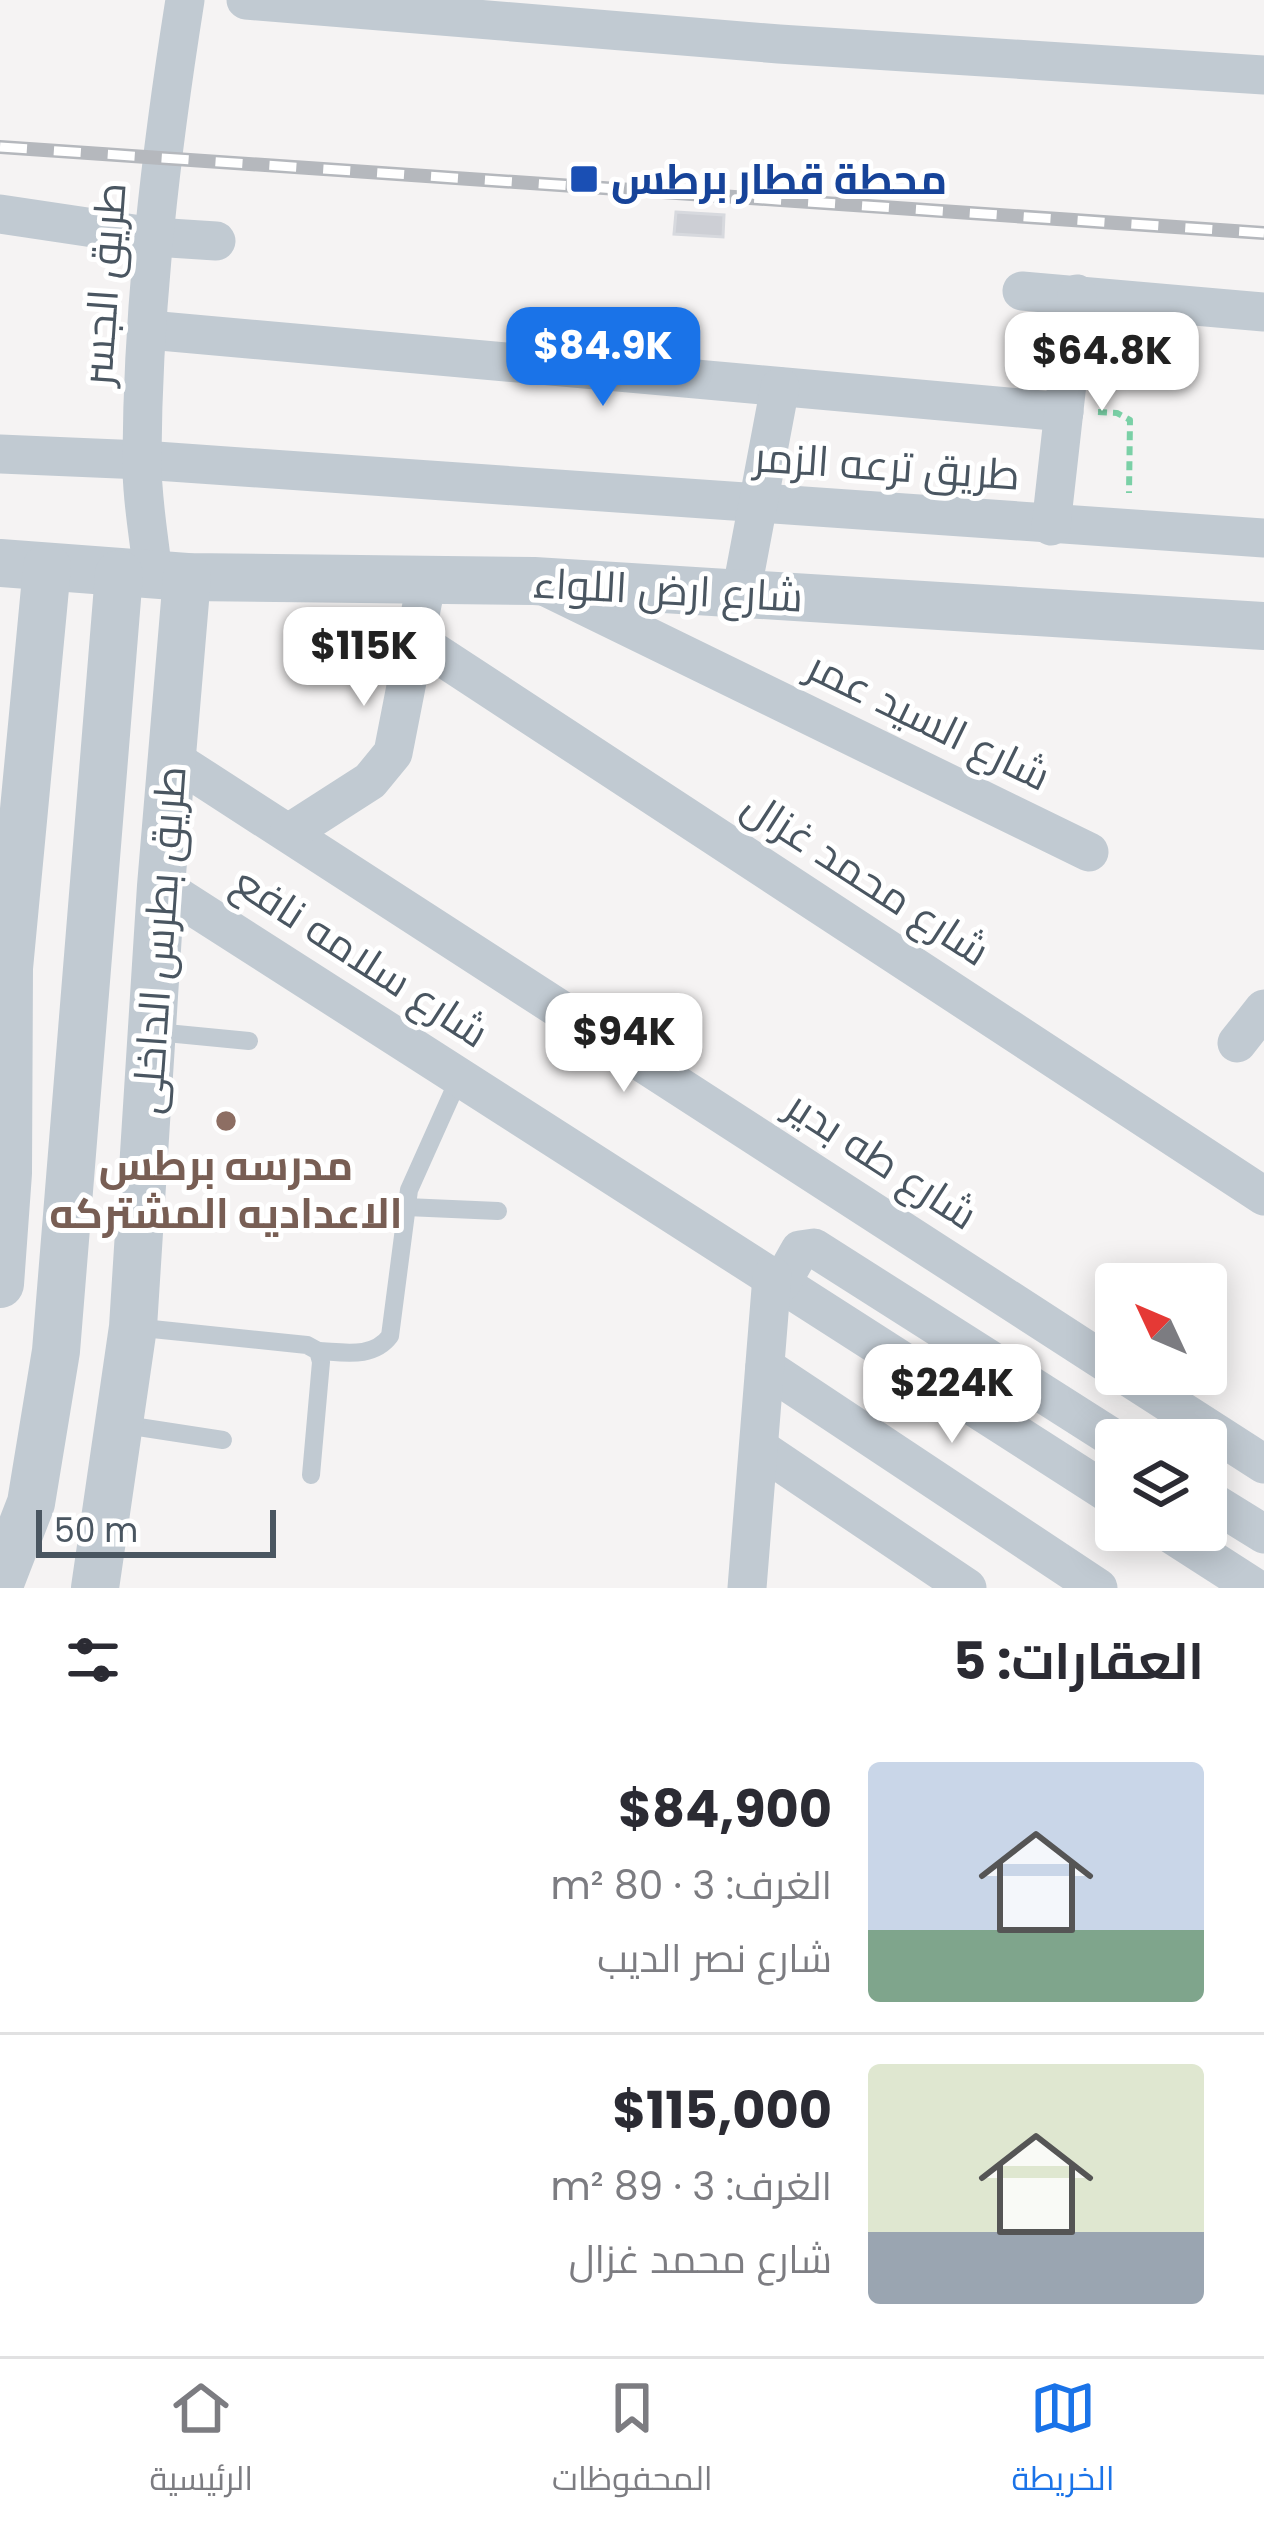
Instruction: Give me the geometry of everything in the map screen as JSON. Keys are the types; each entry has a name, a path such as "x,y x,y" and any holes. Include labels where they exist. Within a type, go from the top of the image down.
{"street":[{"name":"طريق الجسر","path":"153,575 142,460 154,237 160,158 185,0"},
{"path":"246,0 779,44 1264,75"},
{"path":"0,214 154,237 216,241"},
{"path":"1022,291 1264,312"},
{"path":"1051,526 1077,294"},
{"path":"149,330 1064,412"},
{"path":"741,595 780,387"},
{"name":"طريق ترعه الزمر","path":"0,454 1264,538"},
{"path":"0,1284 4,967 23,565"},
{"name":"شارع ارض اللواء","path":"23,565 153,575 534,581 1264,626"},
{"path":"0,1583 31,1504 56,1351 153,575"},
{"name":"طريق بطرس الداخلى","path":"95,1588 133,1328 173,759 153,575"},
{"path":"289,833 384,769 393,753 427,579"},
{"name":"شارع السيد عمر","path":"534,581 1089,852"},
{"name":"شارع محمد غزال","path":"416,640 1264,1196"},
{"name":"شارع طه بدير","path":"173,759 1095,1355"},
{"name":"شارع سلامه نافع","path":"161,886 1095,1484"},
{"path":"1237,1043 1264,1010"},
{"path":"747,1588 777,1279 800,1250 814,1248 1095,1427"},
{"path":"765,1367 1099,1588"},
{"path":"1157,1395 1264,1464"},
{"path":"759,1448 967,1588"},
{"path":"1227,1511 1264,1534"},
{"path":"1198,1551 1255,1588"}],"lane":[{"path":"152,1032 248,1040"},
{"path":"133,1328 307,1345 317,1351 370,1352 385,1344 415,1171 460,1076"},
{"path":"406,1207 498,1211"},
{"path":"311,1475 321,1362 317,1351"},
{"path":"119,1424 223,1440"}],"path":[{"path":"1064,412 1117,412 1130,420 1127,530"}],"building":[{"path":"676,212 724,215 723,237 674,234"}],"railway":[{"path":"0,147 1264,233"}],"place":[{"name":"محطة قطار برطس","path":"584,179"},
{"name":"مدرسه برطس الاعداديه المشتركه","path":"226,1121"}]}
